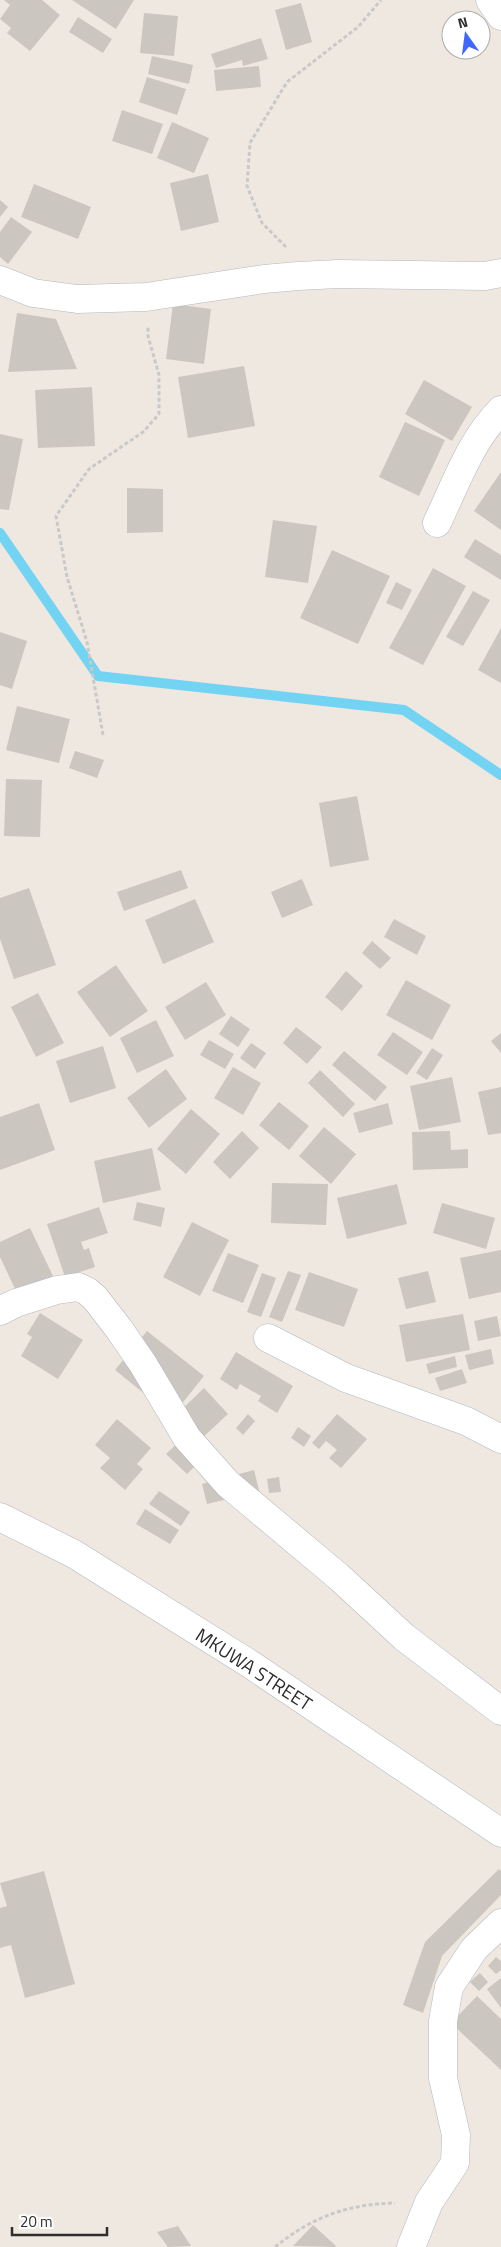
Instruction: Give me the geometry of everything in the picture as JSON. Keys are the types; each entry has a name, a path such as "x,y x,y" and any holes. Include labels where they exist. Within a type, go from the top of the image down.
{"street":[{"path":"490,0 501,16"},
{"path":"0,280 33,293 76,298 146,297 264,279 298,276 338,274 485,276 501,273"},
{"path":"437,523 466,460 493,418 501,410"},
{"path":"0,1312 16,1303 70,1288 78,1287 95,1298 143,1364 187,1438 228,1484 338,1576 404,1637 501,1711"},
{"path":"268,1338 346,1378 466,1421 501,1439"},
{"name":"MKUWA STREET","path":"0,1517 74,1554 250,1664 501,1833"},
{"path":"411,2247 429,2202 455,2163 456,2135 443,2078 443,2021 448,1988 474,1949 501,1923"}],"path":[{"path":"295,252 286,247 262,223 246,186 250,143 288,82 358,27 381,0"},
{"path":"103,735 87,642 67,577 56,516 89,469 143,432 159,414 159,374 148,336 146,297"},
{"path":"275,2247 296,2230 334,2212 369,2203 429,2202"}],"building":[{"path":"4,0 42,0 60,15 30,51 7,33 11,28 0,19 10,5"},
{"path":"72,0 134,0 116,29"},
{"path":"301,3 312,42 286,50 275,10"},
{"path":"144,13 178,16 174,56 140,53"},
{"path":"78,17 112,39 103,53 69,32"},
{"path":"261,38 268,59 243,66 242,60 216,68 211,54"},
{"path":"152,56 193,65 189,84 148,74"},
{"path":"259,66 261,87 216,91 214,70"},
{"path":"147,77 186,89 177,115 139,102"},
{"path":"122,110 163,124 152,154 112,141"},
{"path":"172,122 209,138 194,173 157,158"},
{"path":"208,174 219,222 181,231 170,183"},
{"path":"34,184 91,207 78,239 21,217"},
{"path":"0,200 8,207 0,217"},
{"path":"11,217 32,232 8,264 0,257 0,232"},
{"path":"173,304 211,309 204,364 166,359"},
{"path":"17,313 56,319 77,369 8,372"},
{"path":"244,366 255,426 188,438 178,377"},
{"path":"424,380 472,407 452,441 405,414"},
{"path":"92,387 95,446 38,448 35,390"},
{"path":"405,422 445,440 419,496 379,477"},
{"path":"0,434 23,439 9,510 0,509"},
{"path":"501,472 501,530 474,511"},
{"path":"127,488 163,489 163,532 127,533"},
{"path":"273,520 317,526 308,583 265,577"},
{"path":"475,539 501,555 501,580 464,557"},
{"path":"332,550 390,576 358,644 300,618"},
{"path":"433,568 466,586 423,665 389,648"},
{"path":"396,582 412,590 402,610 386,603"},
{"path":"473,591 490,600 463,646 446,637"},
{"path":"501,628 501,683 478,670"},
{"path":"0,632 27,641 12,689 0,685"},
{"path":"17,706 70,719 59,763 6,750"},
{"path":"75,751 104,760 97,778 69,768"},
{"path":"6,779 42,780 40,837 4,836"},
{"path":"357,796 369,860 330,867 319,803"},
{"path":"181,870 188,888 124,911 117,892"},
{"path":"302,879 313,905 282,918 271,892"},
{"path":"29,888 56,965 14,979 0,939 0,898"},
{"path":"195,899 214,942 163,964 145,920"},
{"path":"394,919 426,936 417,955 384,937"},
{"path":"372,941 391,958 380,969 362,953"},
{"path":"116,965 148,1011 110,1037 77,992"},
{"path":"346,971 363,986 342,1011 325,997"},
{"path":"406,980 451,1005 432,1040 386,1015"},
{"path":"206,982 226,1015 185,1040 165,1007"},
{"path":"38,993 64,1043 36,1057 11,1007"},
{"path":"231,1016 250,1029 238,1047 219,1034"},
{"path":"156,1020 174,1056 137,1073 120,1038"},
{"path":"296,1027 322,1047 307,1064 283,1043"},
{"path":"393,1032 423,1052 407,1075 377,1055"},
{"path":"501,1033 501,1053 491,1041"},
{"path":"209,1040 234,1054 225,1069 200,1055"},
{"path":"251,1043 266,1053 255,1069 240,1058"},
{"path":"103,1046 116,1088 70,1103 56,1061"},
{"path":"432,1048 443,1055 427,1080 416,1073"},
{"path":"344,1051 387,1087 375,1101 332,1065"},
{"path":"233,1067 261,1083 243,1115 214,1098"},
{"path":"166,1069 187,1099 149,1128 127,1098"},
{"path":"320,1070 355,1104 343,1117 308,1083"},
{"path":"452,1077 461,1122 419,1130 410,1086"},
{"path":"501,1087 501,1133 488,1135 478,1092"},
{"path":"279,1102 309,1126 289,1150 259,1125"},
{"path":"39,1103 55,1150 0,1170 0,1117"},
{"path":"388,1103 393,1124 359,1133 353,1113"},
{"path":"191,1109 220,1134 186,1174 157,1149"},
{"path":"324,1127 356,1154 331,1184 299,1156"},
{"path":"242,1131 259,1148 230,1179 213,1162"},
{"path":"450,1131 451,1150 468,1149 468,1168 413,1170 412,1132"},
{"path":"152,1148 161,1190 103,1203 94,1161"},
{"path":"272,1183 328,1184 326,1225 271,1223"},
{"path":"397,1184 407,1224 347,1239 337,1198"},
{"path":"137,1202 165,1208 161,1227 133,1220"},
{"path":"442,1203 495,1218 486,1249 433,1233"},
{"path":"99,1207 108,1233 81,1242 84,1250 89,1248 95,1267 65,1277 47,1224"},
{"path":"192,1222 229,1240 200,1296 163,1277"},
{"path":"30,1228 53,1276 17,1293 0,1257 0,1242"},
{"path":"501,1250 501,1292 469,1299 460,1258"},
{"path":"228,1253 259,1265 243,1303 212,1291"},
{"path":"288,1271 301,1275 282,1322 269,1317"},
{"path":"428,1271 436,1302 406,1309 398,1278"},
{"path":"309,1272 358,1289 344,1327 295,1310"},
{"path":"262,1273 276,1278 261,1317 247,1312"},
{"path":"40,1313 83,1340 58,1379 21,1356 32,1337 27,1334"},
{"path":"463,1314 470,1350 406,1362 399,1325"},
{"path":"497,1316 501,1336 478,1341 474,1321"},
{"path":"147,1331 204,1376 172,1416 115,1370"},
{"path":"491,1349 494,1364 469,1370 465,1355"},
{"path":"236,1352 293,1386 277,1413 258,1401 261,1396 240,1384 237,1390 220,1379"},
{"path":"455,1356 457,1367 429,1374 426,1364"},
{"path":"462,1369 467,1383 440,1391 435,1378"},
{"path":"204,1388 228,1414 200,1440 176,1415"},
{"path":"248,1414 255,1421 243,1435 236,1428"},
{"path":"337,1414 367,1439 341,1468 329,1458 337,1450 326,1441 319,1449 312,1443"},
{"path":"117,1419 151,1448 137,1464 143,1469 125,1490 100,1468 110,1458 95,1445"},
{"path":"298,1427 311,1436 304,1447 291,1438"},
{"path":"182,1439 202,1459 187,1474 166,1454"},
{"path":"254,1470 262,1502 235,1509 232,1498 207,1504 202,1484"},
{"path":"279,1477 281,1492 269,1493 267,1479"},
{"path":"159,1491 190,1512 181,1526 149,1504"},
{"path":"145,1509 179,1530 170,1544 136,1524"},
{"path":"499,1869 501,1871 501,1895 442,1956 423,2013 403,2005 425,1942"},
{"path":"44,1871 75,1984 25,1998 11,1945 0,1948 0,1908 7,1906 0,1883"},
{"path":"496,1957 501,1961 501,1970 496,1974 488,1966"},
{"path":"480,1973 488,1982 479,1991 470,1982"},
{"path":"501,1978 501,2008 487,1989"},
{"path":"477,1996 501,2019 501,2070 451,2023"},
{"path":"313,2225 336,2246 293,2246"},
{"path":"178,2226 191,2246 168,2247 157,2232"}],"waterway":[{"path":"0,533 98,676 404,710 501,775"}]}
